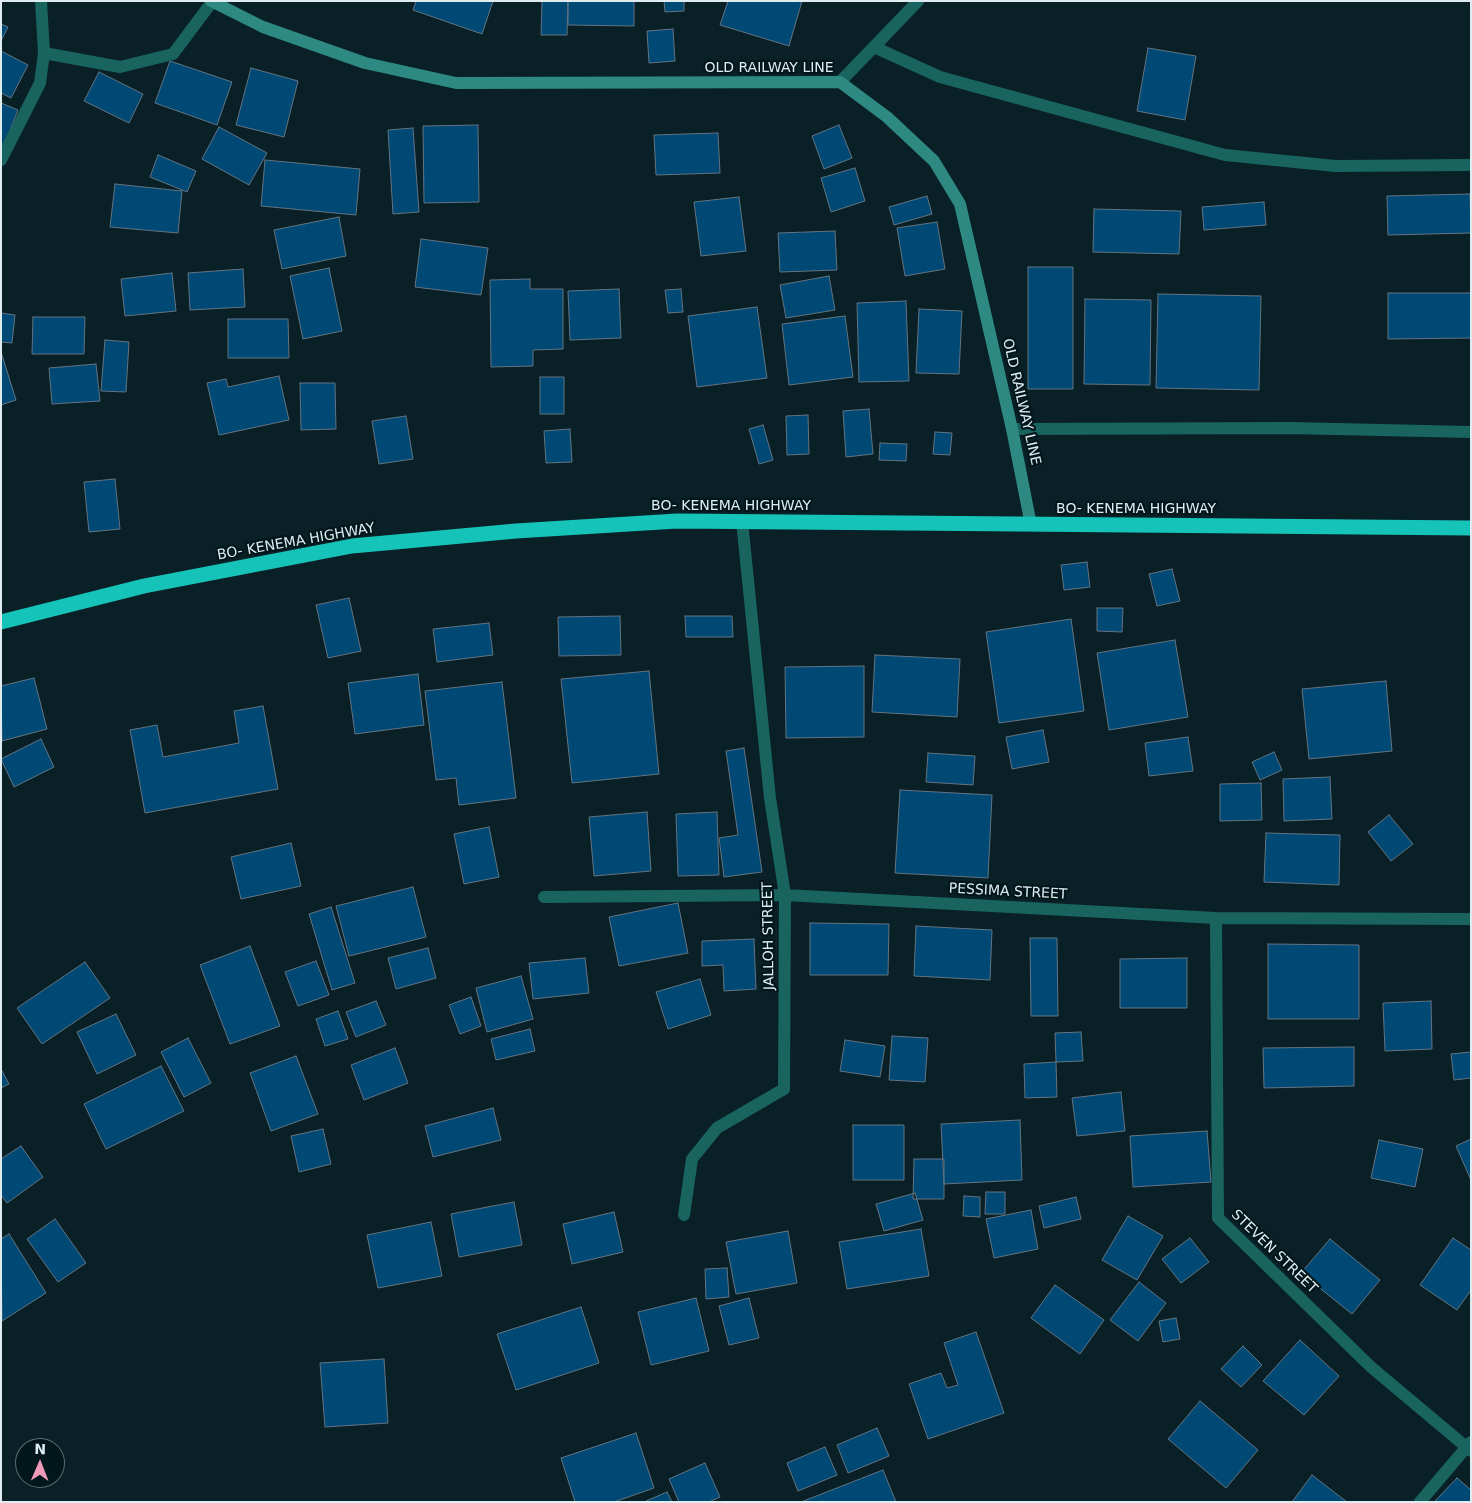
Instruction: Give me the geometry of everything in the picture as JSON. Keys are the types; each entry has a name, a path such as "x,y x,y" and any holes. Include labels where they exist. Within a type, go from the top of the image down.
{"highway":[{"name":"BO- KENEMA HIGHWAY","path":"1,622 144,586 352,546 535,529 677,521 1471,528"}],"street":[{"path":"1,160 40,83 44,53 41,1"},
{"path":"44,53 120,67 173,54 212,1"},
{"name":"OLD RAILWAY LINE","path":"212,1 263,27 365,63 456,83 840,82 887,117 934,161 960,204 1032,524"},
{"path":"840,82 918,1"},
{"path":"874,47 940,77 1225,155 1335,166 1471,165"},
{"path":"1012,429 1290,428 1471,432"},
{"name":"JALLOH STREET","path":"684,1215 692,1159 717,1128 784,1089 785,895 770,798 742,521"},
{"name":"PESSIMA STREET","path":"544,897 785,895 1216,918 1471,919"},
{"name":"STEVEN STREET","path":"1216,918 1218,1218 1371,1366 1469,1447"},
{"path":"1420,1502 1469,1447"}],"building":[{"path":"416,1 493,1 482,34 413,10"},
{"path":"542,1 568,1 567,35 541,35"},
{"path":"568,1 634,1 634,26 568,25"},
{"path":"664,1 684,1 684,11 665,12"},
{"path":"728,1 802,1 789,46 720,25"},
{"path":"1,24 8,27 1,41"},
{"path":"673,29 675,61 649,63 647,31"},
{"path":"1148,48 1196,56 1185,120 1137,111"},
{"path":"1,51 28,65 11,98 1,93"},
{"path":"170,61 232,82 217,125 155,103"},
{"path":"251,68 298,81 284,137 236,125"},
{"path":"99,72 143,94 129,123 84,101"},
{"path":"1,103 18,110 4,145 1,144"},
{"path":"478,125 479,202 424,203 423,126"},
{"path":"839,125 852,158 824,169 812,136"},
{"path":"219,127 267,153 249,185 202,159"},
{"path":"413,128 419,212 393,214 388,130"},
{"path":"718,133 720,173 656,175 654,135"},
{"path":"158,155 196,171 187,192 150,177"},
{"path":"265,160 360,169 356,215 261,206"},
{"path":"855,168 865,201 831,212 821,178"},
{"path":"115,184 182,191 178,233 110,227"},
{"path":"1470,194 1471,233 1388,235 1387,196"},
{"path":"927,196 932,214 894,225 889,207"},
{"path":"739,197 746,251 701,256 694,202"},
{"path":"1264,202 1266,225 1204,230 1202,207"},
{"path":"1094,209 1181,211 1179,254 1093,252"},
{"path":"339,217 346,256 282,269 274,230"},
{"path":"937,222 945,269 905,276 897,228"},
{"path":"835,231 837,270 780,272 778,233"},
{"path":"421,239 488,248 481,295 415,287"},
{"path":"1028,267 1073,267 1073,389 1028,389"},
{"path":"329,268 342,331 303,339 290,276"},
{"path":"243,269 245,307 190,310 188,273"},
{"path":"172,273 176,311 125,316 121,279"},
{"path":"829,276 835,310 786,318 780,285"},
{"path":"530,279 530,289 563,289 563,349 533,350 533,366 491,367 490,280"},
{"path":"619,289 621,338 570,340 568,291"},
{"path":"681,289 683,312 668,313 665,290"},
{"path":"1388,293 1471,293 1471,338 1388,339"},
{"path":"1158,294 1261,296 1259,390 1156,388"},
{"path":"1085,299 1151,300 1150,385 1084,384"},
{"path":"906,301 909,381 859,382 857,303"},
{"path":"757,307 767,378 697,387 688,316"},
{"path":"919,309 962,311 959,374 916,373"},
{"path":"1,313 15,315 12,343 1,342"},
{"path":"845,316 853,377 789,385 782,324"},
{"path":"33,317 85,317 84,354 32,354"},
{"path":"228,319 288,319 289,358 228,358"},
{"path":"105,340 129,342 126,392 101,391"},
{"path":"1,356 16,400 1,405"},
{"path":"96,364 100,401 52,404 49,368"},
{"path":"279,376 289,420 219,435 207,383 226,379 228,387"},
{"path":"540,377 564,377 564,414 540,414"},
{"path":"300,383 335,383 336,429 301,430"},
{"path":"869,409 873,454 846,457 843,411"},
{"path":"808,415 809,454 787,455 786,416"},
{"path":"406,416 413,459 379,464 372,421"},
{"path":"763,425 773,460 759,464 749,429"},
{"path":"570,429 572,462 546,463 544,431"},
{"path":"935,432 952,433 950,455 933,454"},
{"path":"880,443 907,444 906,461 879,460"},
{"path":"115,479 120,529 89,532 84,482"},
{"path":"1087,562 1090,587 1064,590 1061,565"},
{"path":"1172,569 1180,601 1157,606 1149,574"},
{"path":"349,598 361,651 328,658 316,605"},
{"path":"1097,608 1123,608 1122,632 1097,631"},
{"path":"620,616 621,655 559,656 558,617"},
{"path":"685,616 732,616 733,637 686,637"},
{"path":"1071,619 1084,711 999,723 986,632"},
{"path":"489,623 493,655 437,662 433,629"},
{"path":"1175,640 1188,717 1109,730 1097,653"},
{"path":"875,655 960,659 957,717 872,712"},
{"path":"864,666 864,737 786,738 785,667"},
{"path":"649,671 659,774 572,783 561,679"},
{"path":"418,674 424,725 355,734 348,683"},
{"path":"34,678 47,729 2,741 1,686"},
{"path":"1386,681 1392,751 1309,759 1302,689"},
{"path":"502,682 516,798 459,805 456,778 436,780 425,691"},
{"path":"263,706 278,789 145,813 130,730 157,725 163,757 239,743 234,711"},
{"path":"1043,730 1049,762 1012,769 1006,737"},
{"path":"1188,737 1193,771 1149,776 1145,743"},
{"path":"41,739 54,767 14,787 1,759"},
{"path":"744,748 762,872 724,877 719,838 738,835 726,751"},
{"path":"1274,752 1282,770 1260,780 1252,762"},
{"path":"928,753 975,756 973,785 926,782"},
{"path":"1330,777 1332,819 1284,821 1283,779"},
{"path":"1261,783 1262,820 1220,821 1220,784"},
{"path":"900,790 992,795 988,878 895,873"},
{"path":"647,812 651,871 594,876 589,817"},
{"path":"717,812 719,875 678,876 676,814"},
{"path":"1389,815 1413,844 1391,861 1368,832"},
{"path":"489,827 499,877 464,884 454,834"},
{"path":"1266,833 1340,835 1339,885 1264,882"},
{"path":"291,843 301,886 241,899 231,857"},
{"path":"413,887 426,937 349,956 336,906"},
{"path":"678,903 688,953 619,966 609,917"},
{"path":"331,907 355,983 332,990 309,914"},
{"path":"810,923 889,924 888,975 810,975"},
{"path":"916,926 992,930 990,980 914,976"},
{"path":"1030,938 1057,938 1058,1016 1031,1016"},
{"path":"754,939 756,989 724,991 723,965 702,966 702,941"},
{"path":"1268,944 1359,945 1359,1019 1268,1019"},
{"path":"250,946 280,1026 230,1044 200,965"},
{"path":"428,948 436,978 396,989 388,958"},
{"path":"585,958 589,993 533,999 529,963"},
{"path":"1187,958 1187,1008 1120,1008 1120,959"},
{"path":"316,961 329,995 298,1006 285,972"},
{"path":"85,962 110,998 42,1044 17,1008"},
{"path":"521,976 533,1019 487,1032 476,988"},
{"path":"700,979 711,1015 668,1029 656,992"},
{"path":"471,997 481,1026 460,1034 449,1005"},
{"path":"376,1001 386,1025 356,1037 346,1012"},
{"path":"1431,1001 1432,1049 1385,1051 1383,1003"},
{"path":"338,1011 348,1039 325,1046 316,1019"},
{"path":"116,1014 136,1055 97,1074 77,1032"},
{"path":"530,1029 535,1051 496,1060 491,1039"},
{"path":"1081,1032 1083,1061 1056,1062 1055,1033"},
{"path":"892,1036 928,1038 925,1082 889,1080"},
{"path":"188,1038 211,1083 184,1097 161,1052"},
{"path":"845,1040 885,1046 880,1077 840,1071"},
{"path":"1354,1047 1354,1086 1264,1088 1263,1048"},
{"path":"395,1048 408,1083 364,1100 351,1065"},
{"path":"1471,1052 1471,1078 1454,1080 1451,1054"},
{"path":"296,1056 318,1114 271,1131 250,1073"},
{"path":"1056,1062 1057,1097 1025,1098 1024,1064"},
{"path":"161,1066 184,1111 106,1149 84,1104"},
{"path":"1,1069 9,1084 1,1088"},
{"path":"1121,1092 1125,1131 1077,1136 1072,1098"},
{"path":"493,1108 501,1140 433,1157 425,1126"},
{"path":"1020,1120 1022,1180 944,1184 941,1124"},
{"path":"853,1125 904,1125 904,1180 853,1180"},
{"path":"323,1129 331,1164 299,1172 291,1136"},
{"path":"1207,1131 1211,1182 1133,1187 1130,1136"},
{"path":"1471,1139 1471,1180 1456,1146"},
{"path":"1379,1140 1423,1149 1415,1187 1371,1178"},
{"path":"21,1146 43,1177 7,1203 1,1195 1,1159"},
{"path":"914,1159 944,1159 944,1199 913,1199"},
{"path":"986,1192 1005,1192 1005,1214 985,1214"},
{"path":"915,1193 923,1220 884,1231 876,1204"},
{"path":"964,1196 980,1197 980,1217 963,1216"},
{"path":"1076,1197 1081,1219 1044,1228 1039,1206"},
{"path":"514,1202 522,1245 459,1257 451,1214"},
{"path":"1031,1210 1038,1249 994,1258 986,1219"},
{"path":"614,1212 623,1252 572,1264 563,1224"},
{"path":"1128,1216 1163,1236 1137,1280 1102,1260"},
{"path":"55,1219 86,1263 58,1282 27,1239"},
{"path":"431,1222 442,1276 378,1288 367,1235"},
{"path":"921,1229 929,1276 847,1289 839,1242"},
{"path":"788,1231 797,1283 736,1294 726,1242"},
{"path":"9,1234 46,1293 2,1321 1,1239"},
{"path":"1190,1238 1209,1262 1181,1283 1162,1259"},
{"path":"1453,1238 1471,1250 1471,1290 1457,1310 1420,1285"},
{"path":"1330,1239 1380,1280 1352,1314 1301,1273"},
{"path":"727,1268 729,1297 706,1299 705,1269"},
{"path":"1139,1282 1166,1303 1138,1341 1110,1320"},
{"path":"1055,1285 1104,1320 1080,1354 1031,1318"},
{"path":"696,1298 709,1351 651,1365 638,1312"},
{"path":"749,1298 759,1338 729,1345 719,1306"},
{"path":"581,1307 599,1363 516,1390 497,1334"},
{"path":"1176,1318 1180,1339 1163,1342 1159,1321"},
{"path":"976,1332 1004,1413 928,1439 909,1384 941,1373 947,1388 958,1385 944,1343"},
{"path":"1300,1340 1339,1376 1304,1415 1263,1381"},
{"path":"1243,1346 1262,1365 1241,1387 1221,1369"},
{"path":"384,1359 388,1423 325,1427 320,1363"},
{"path":"1200,1401 1258,1450 1226,1488 1168,1439"},
{"path":"877,1428 889,1456 848,1473 837,1445"},
{"path":"636,1433 654,1488 614,1502 575,1502 561,1458"},
{"path":"825,1447 837,1475 798,1491 787,1463"},
{"path":"705,1463 720,1497 709,1502 679,1502 669,1479"},
{"path":"883,1470 896,1502 801,1502"},
{"path":"1312,1475 1347,1502 1292,1502"},
{"path":"1457,1478 1471,1490 1471,1502 1434,1502"},
{"path":"667,1492 672,1502 646,1502 646,1501"}]}
